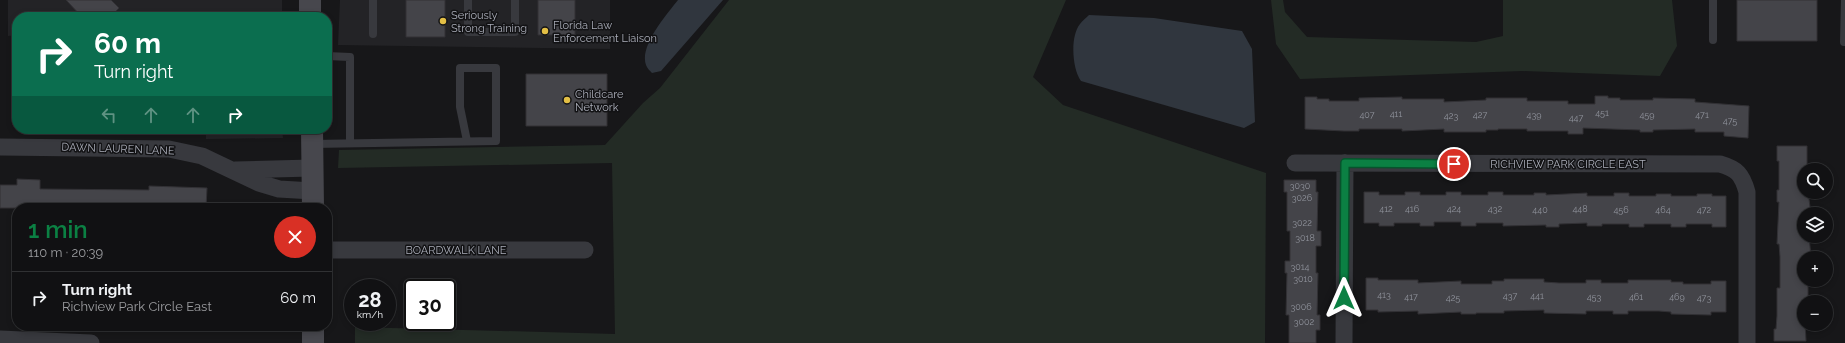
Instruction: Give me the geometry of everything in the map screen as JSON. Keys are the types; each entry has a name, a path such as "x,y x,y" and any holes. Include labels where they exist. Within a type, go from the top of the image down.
{"main road":[{"path":"310,0 310,12"},
{"path":"312,136 313,200"},
{"path":"313,331 313,343"}],"street":[{"name":"DAWN LAUREN LANE","path":"0,147 168,148 202,156 259,183 313,200"},
{"name":"RICHVIEW PARK CIRCLE EAST","path":"1295,163 1720,164 1730,167 1741,175 1747,192 1746,343"},
{"path":"1344,343 1345,163"},
{"name":"DAWN LAUREN LANE","path":"232,170 312,168"},
{"name":"BOARDWALK LANE","path":"332,250 585,250"},
{"path":"0,339 91,343"}],"lane":[{"path":"373,0 373,34"},
{"path":"468,0 468,32 515,32 515,0"},
{"path":"1713,0 1713,40"},
{"path":"1844,0 1844,42"},
{"path":"332,56 350,57 350,143"},
{"path":"312,136 350,143 496,141 496,68 460,68 460,107 467,141"}],"shaded area":[{"path":"8,0 282,0 282,12 12,12 12,36 8,36"},
{"path":"340,0 610,0 610,49 338,45"},
{"path":"678,0 723,0 661,71 652,73 646,65 646,49 655,31"},
{"path":"729,0 1066,0 1033,77 1063,105 1266,173 1265,343 355,343 355,331 396,331 396,328 404,328 404,331 456,331 456,330 615,334 612,163 338,168 339,150 605,145 643,103 660,88"},
{"path":"1271,0 1283,0 1285,12 1307,37 1476,42 1503,36 1503,0 1672,0 1677,46 1660,76 1522,71 1300,79 1276,44"},
{"path":"1089,15 1154,18 1242,31 1252,49 1255,122 1244,128 1081,81 1076,69 1073,52 1077,29"},
{"path":"206,134 283,134 283,138 206,139"}],"building":[{"path":"66,0 111,0 119,8 115,12 77,12"},
{"path":"406,0 445,0 445,37 406,37"},
{"path":"538,0 575,0 575,35 538,35"},
{"path":"1737,0 1817,0 1817,41 1737,41"},
{"name":"Childcare Network","path":"526,74 607,74 607,126 526,126"},
{"path":"1595,96 1608,96 1608,98 1620,98 1620,100 1653,100 1653,98 1695,99 1695,102 1749,106 1748,138 1724,136 1724,132 1695,132 1695,129 1653,130 1653,132 1640,132 1640,130 1583,128 1583,134 1568,134 1568,131 1527,131 1527,129 1498,129 1486,130 1486,132 1444,132 1444,129 1402,131 1402,129 1359,129 1359,131 1344,131 1305,129 1305,97 1329,99 1329,101 1359,101 1359,98 1402,97 1402,99 1444,99 1444,102 1486,100 1486,98 1527,98 1527,101 1568,101 1568,104 1595,104"},
{"path":"1777,146 1807,146 1807,163 1797,163 1797,199 1809,199 1810,207 1797,207 1797,243 1810,243 1810,251 1797,251 1797,287 1808,287 1808,295 1797,295 1797,331 1805,331 1806,341 1774,341 1774,329 1776,329 1777,316 1777,288 1780,288 1780,257 1779,244 1777,244 1779,202 1777,202 1777,190 1779,190 1779,161 1777,161"},
{"path":"17,179 40,180 40,189 149,190 149,186 207,188 206,203 12,203 12,208 0,208 0,185 17,185"},
{"path":"1284,180 1316,180 1316,192 1318,192 1317,231 1321,231 1321,246 1316,246 1316,273 1318,273 1317,315 1320,315 1320,330 1316,330 1316,343 1289,343 1289,315 1286,315 1287,273 1285,273 1285,261 1290,261 1290,231 1287,231 1287,192 1284,192"},
{"path":"1364,192 1379,192 1379,195 1405,195 1405,192 1420,192 1420,195 1446,195 1446,192 1461,192 1461,195 1488,195 1488,192 1503,192 1503,195 1534,195 1534,193 1546,193 1546,195 1587,193 1587,196 1614,196 1614,193 1629,193 1629,196 1656,196 1656,194 1671,194 1671,196 1697,196 1697,194 1712,194 1712,196 1726,196 1726,227 1712,227 1712,224 1686,224 1686,227 1671,227 1671,224 1644,224 1644,227 1629,227 1629,224 1602,224 1602,226 1587,226 1587,223 1559,224 1559,227 1546,227 1546,225 1503,226 1503,223 1476,223 1476,226 1461,226 1461,222 1434,222 1434,226 1420,226 1420,223 1394,223 1394,226 1379,226 1379,223 1364,223"},
{"path":"1366,278 1378,278 1378,280 1418,280 1418,283 1461,281 1461,284 1492,284 1492,281 1504,281 1504,279 1544,279 1544,282 1559,283 1586,283 1586,280 1601,280 1601,283 1628,283 1628,280 1671,280 1671,282 1683,282 1683,284 1711,284 1711,281 1726,281 1726,312 1711,312 1711,315 1671,314 1671,312 1659,311 1628,311 1628,314 1613,314 1613,311 1586,311 1586,314 1544,313 1544,310 1504,311 1504,313 1476,314 1461,314 1461,312 1418,314 1418,311 1378,312 1378,310 1366,310"}],"place":[{"name":"Seriously Strong Training","path":"443,21"},
{"name":"Florida Law Enforcement Liaison","path":"545,31"},
{"name":"Childcare Network","path":"567,100"}],"route":[{"path":"1344,298 1345,163 1454,164"}]}
